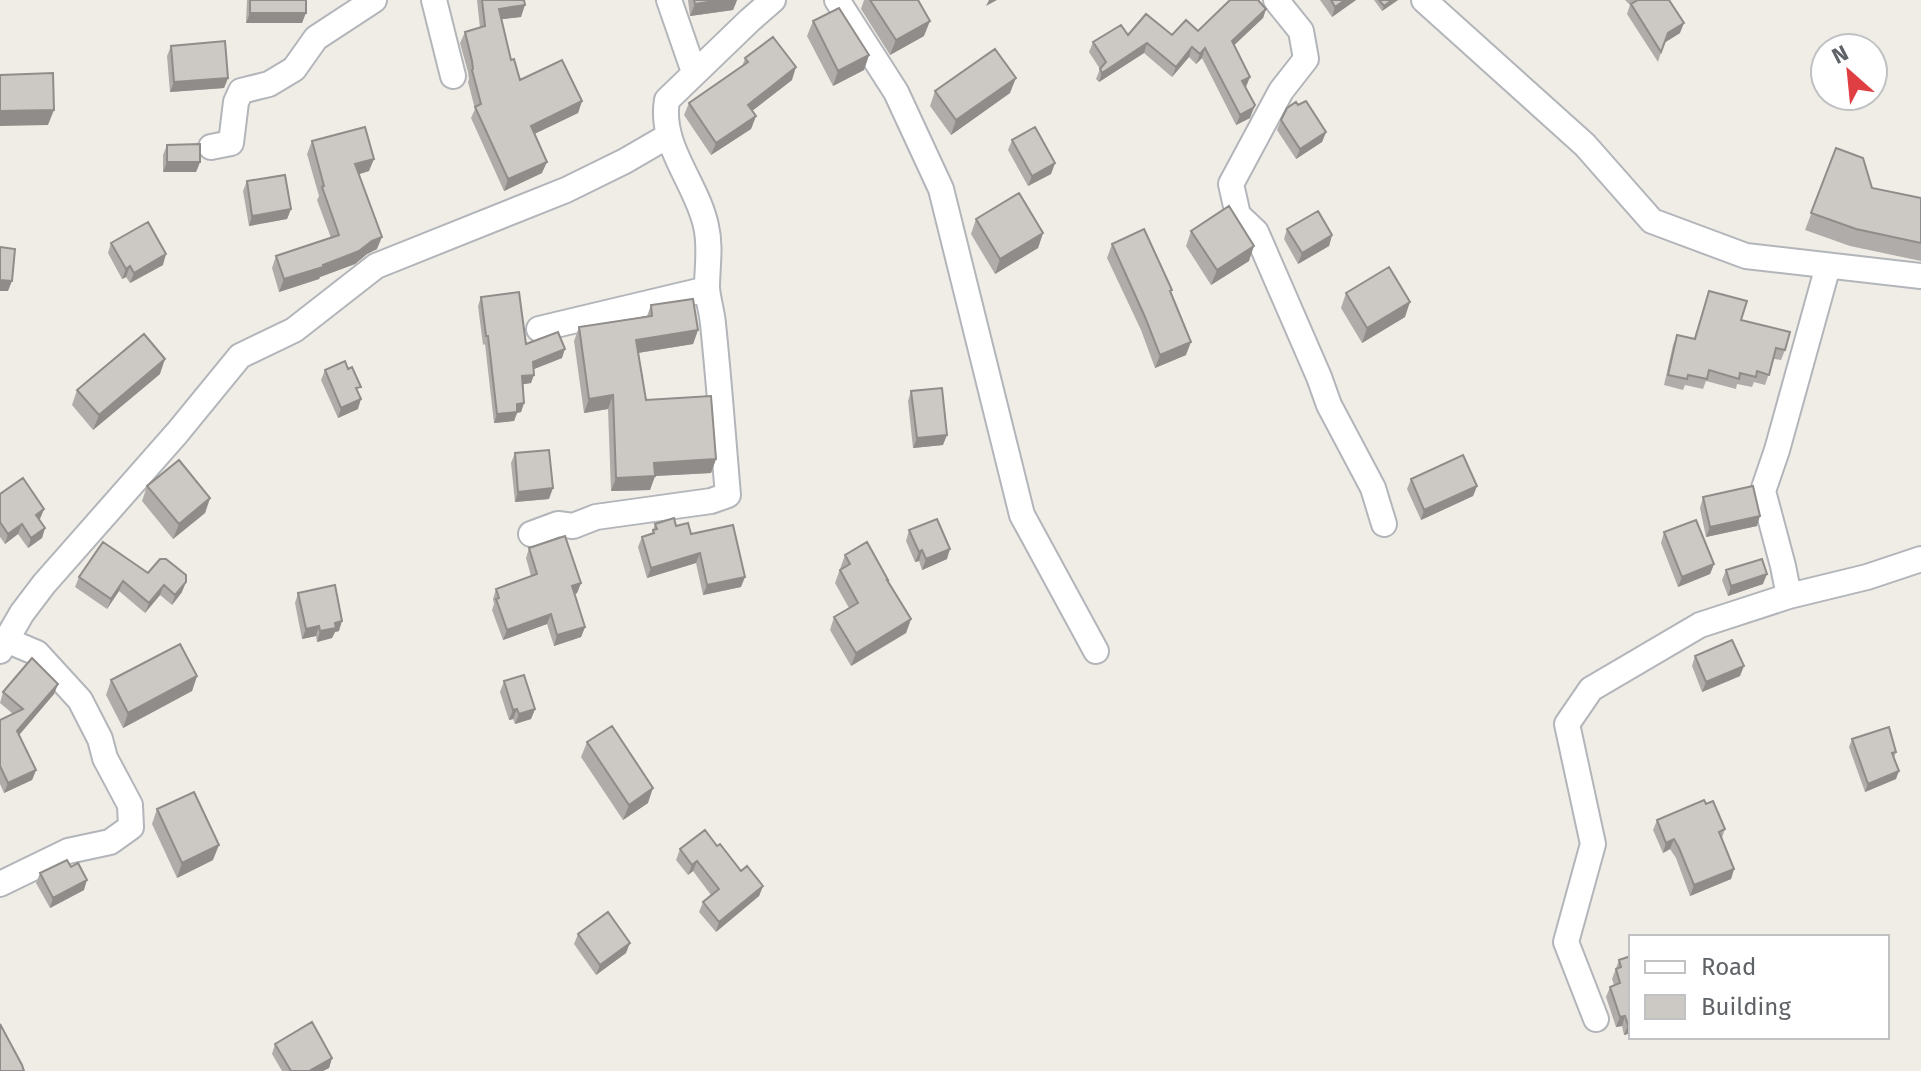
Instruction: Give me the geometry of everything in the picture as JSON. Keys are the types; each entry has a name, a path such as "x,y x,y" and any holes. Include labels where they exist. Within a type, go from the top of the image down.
{"street":[{"path":"211,147 231,143 236,102 241,91 269,84 294,69 316,38 374,0"},
{"path":"434,0 453,76"},
{"path":"669,0 694,72"},
{"path":"531,534 558,524 573,526 596,517 711,501 728,495 713,320 707,289 709,254 706,226 668,136 667,100 773,0"},
{"path":"837,0 896,92 941,189 1022,515 1096,651"},
{"path":"1276,0 1301,31 1306,59 1281,91 1231,184 1238,215 1256,232 1329,405 1373,488 1384,524"},
{"path":"1424,0 1585,145 1652,221 1746,256 1921,276"},
{"path":"0,884 68,851 110,842 131,827 130,805 80,700 37,653 3,646 44,584 177,433 240,356 294,330 376,266 566,190 668,136"},
{"path":"1789,596 1763,491 1828,266"},
{"path":"539,329 707,289"},
{"path":"1596,1019 1566,942 1593,844 1567,724 1591,689 1700,625 1921,559"}],"building":[{"path":"250,0 306,0 306,13 250,13"},
{"path":"482,0 524,0 525,5 499,9 511,60 514,59 520,80 562,60 582,101 531,126 547,162 508,179 475,107 481,104 465,32 485,26"},
{"path":"694,0 721,0 695,4"},
{"path":"870,0 918,0 930,21 896,40"},
{"path":"1230,0 1258,0 1266,9 1232,41 1250,77 1242,81 1255,105 1253,108 1240,115 1205,48 1200,54 1192,47 1176,67 1147,43 1102,73 1100,69 1106,62 1093,42 1121,25 1128,35 1146,14 1172,35 1186,20 1198,31"},
{"path":"1331,0 1345,0 1335,7"},
{"path":"1638,0 1669,0 1684,23 1668,33 1661,52 1631,4"},
{"path":"839,8 869,55 838,71 813,21"},
{"path":"773,37 796,67 748,105 756,116 716,143 689,103 748,62 745,58"},
{"path":"225,41 228,78 174,82 171,46"},
{"path":"995,49 1016,78 956,120 935,91"},
{"path":"53,73 54,110 0,111 0,75"},
{"path":"1306,101 1326,132 1300,149 1281,120 1287,108 1296,102 1298,105"},
{"path":"365,127 374,159 355,164 382,237 323,267 284,279 276,256 339,235 322,187 312,141"},
{"path":"1035,127 1055,163 1032,176 1012,140"},
{"path":"200,144 200,162 167,162 167,145"},
{"path":"1836,148 1863,158 1872,188 1921,198 1921,243 1856,229 1811,213"},
{"path":"285,175 291,209 252,216 247,181"},
{"path":"1019,193 1043,233 1000,259 976,219"},
{"path":"1229,206 1254,246 1217,270 1191,231"},
{"path":"1318,211 1332,235 1302,253 1287,229"},
{"path":"148,222 166,254 134,273 130,266 126,269 111,243"},
{"path":"1144,229 1172,290 1191,342 1160,355 1112,244"},
{"path":"0,247 15,249 12,281 0,280"},
{"path":"1389,267 1410,302 1367,328 1346,293"},
{"path":"1709,291 1747,301 1741,320 1790,332 1785,350 1776,348 1769,375 1757,371 1756,377 1740,373 1739,379 1709,370 1707,379 1668,375 1677,335 1695,339"},
{"path":"519,292 526,344 558,332 565,349 533,362 534,375 522,376 524,403 517,404 517,412 497,414 481,297"},
{"path":"693,299 698,330 636,340 646,400 711,396 716,459 654,463 655,476 616,478 613,395 589,399 579,327 652,316 651,305"},
{"path":"144,334 165,359 99,415 77,390"},
{"path":"345,361 348,369 352,367 361,387 356,388 361,399 341,408 325,370"},
{"path":"942,388 947,435 917,438 911,391"},
{"path":"549,450 553,488 518,492 515,453"},
{"path":"1463,455 1477,486 1424,510 1411,479"},
{"path":"179,460 210,498 179,524 147,486"},
{"path":"23,478 44,509 36,515 45,528 31,538 22,524 8,534 0,522 0,494"},
{"path":"1753,486 1760,516 1710,527 1703,497"},
{"path":"674,518 676,526 688,523 691,534 733,525 745,577 707,585 700,553 651,568 642,537 654,533 653,530 657,529 655,524"},
{"path":"937,519 950,549 926,559 922,550 919,552 909,530"},
{"path":"1696,520 1714,564 1682,577 1664,532"},
{"path":"565,536 581,583 572,586 585,627 557,635 551,614 507,630 496,599 499,598 496,589 537,574 529,548"},
{"path":"103,542 148,573 160,559 166,559 186,575 186,582 175,595 164,585 149,603 123,581 111,599 79,577"},
{"path":"867,542 911,619 856,653 834,617 858,603 840,570 850,564 845,555"},
{"path":"1762,559 1767,574 1731,586 1726,570"},
{"path":"335,585 342,621 335,623 336,628 320,631 319,626 306,629 298,593"},
{"path":"1732,640 1744,666 1706,682 1695,656"},
{"path":"180,644 197,676 128,713 111,680"},
{"path":"32,658 58,684 17,731 36,770 8,783 0,766 0,720 23,709 3,692"},
{"path":"524,675 535,709 519,714 517,709 513,710 504,681"},
{"path":"612,726 653,788 629,805 587,742"},
{"path":"1889,727 1896,752 1892,753 1899,771 1868,784 1852,739"},
{"path":"194,792 219,845 182,863 157,809"},
{"path":"1704,800 1706,804 1713,801 1725,829 1719,832 1734,869 1694,885 1674,839 1666,843 1657,820"},
{"path":"705,830 741,871 747,866 763,886 719,922 703,902 719,889 697,861 692,865 680,849"},
{"path":"67,860 71,867 78,863 87,880 53,898 40,873"},
{"path":"608,912 630,943 600,965 578,934"},
{"path":"1629,957 1628,1025 1625,1016 1620,1017 1610,987 1620,983 1616,969 1621,967 1619,960"},
{"path":"312,1022 332,1058 309,1071 291,1071 275,1044"},
{"path":"0,1024 22,1065 24,1071 0,1071"}]}
